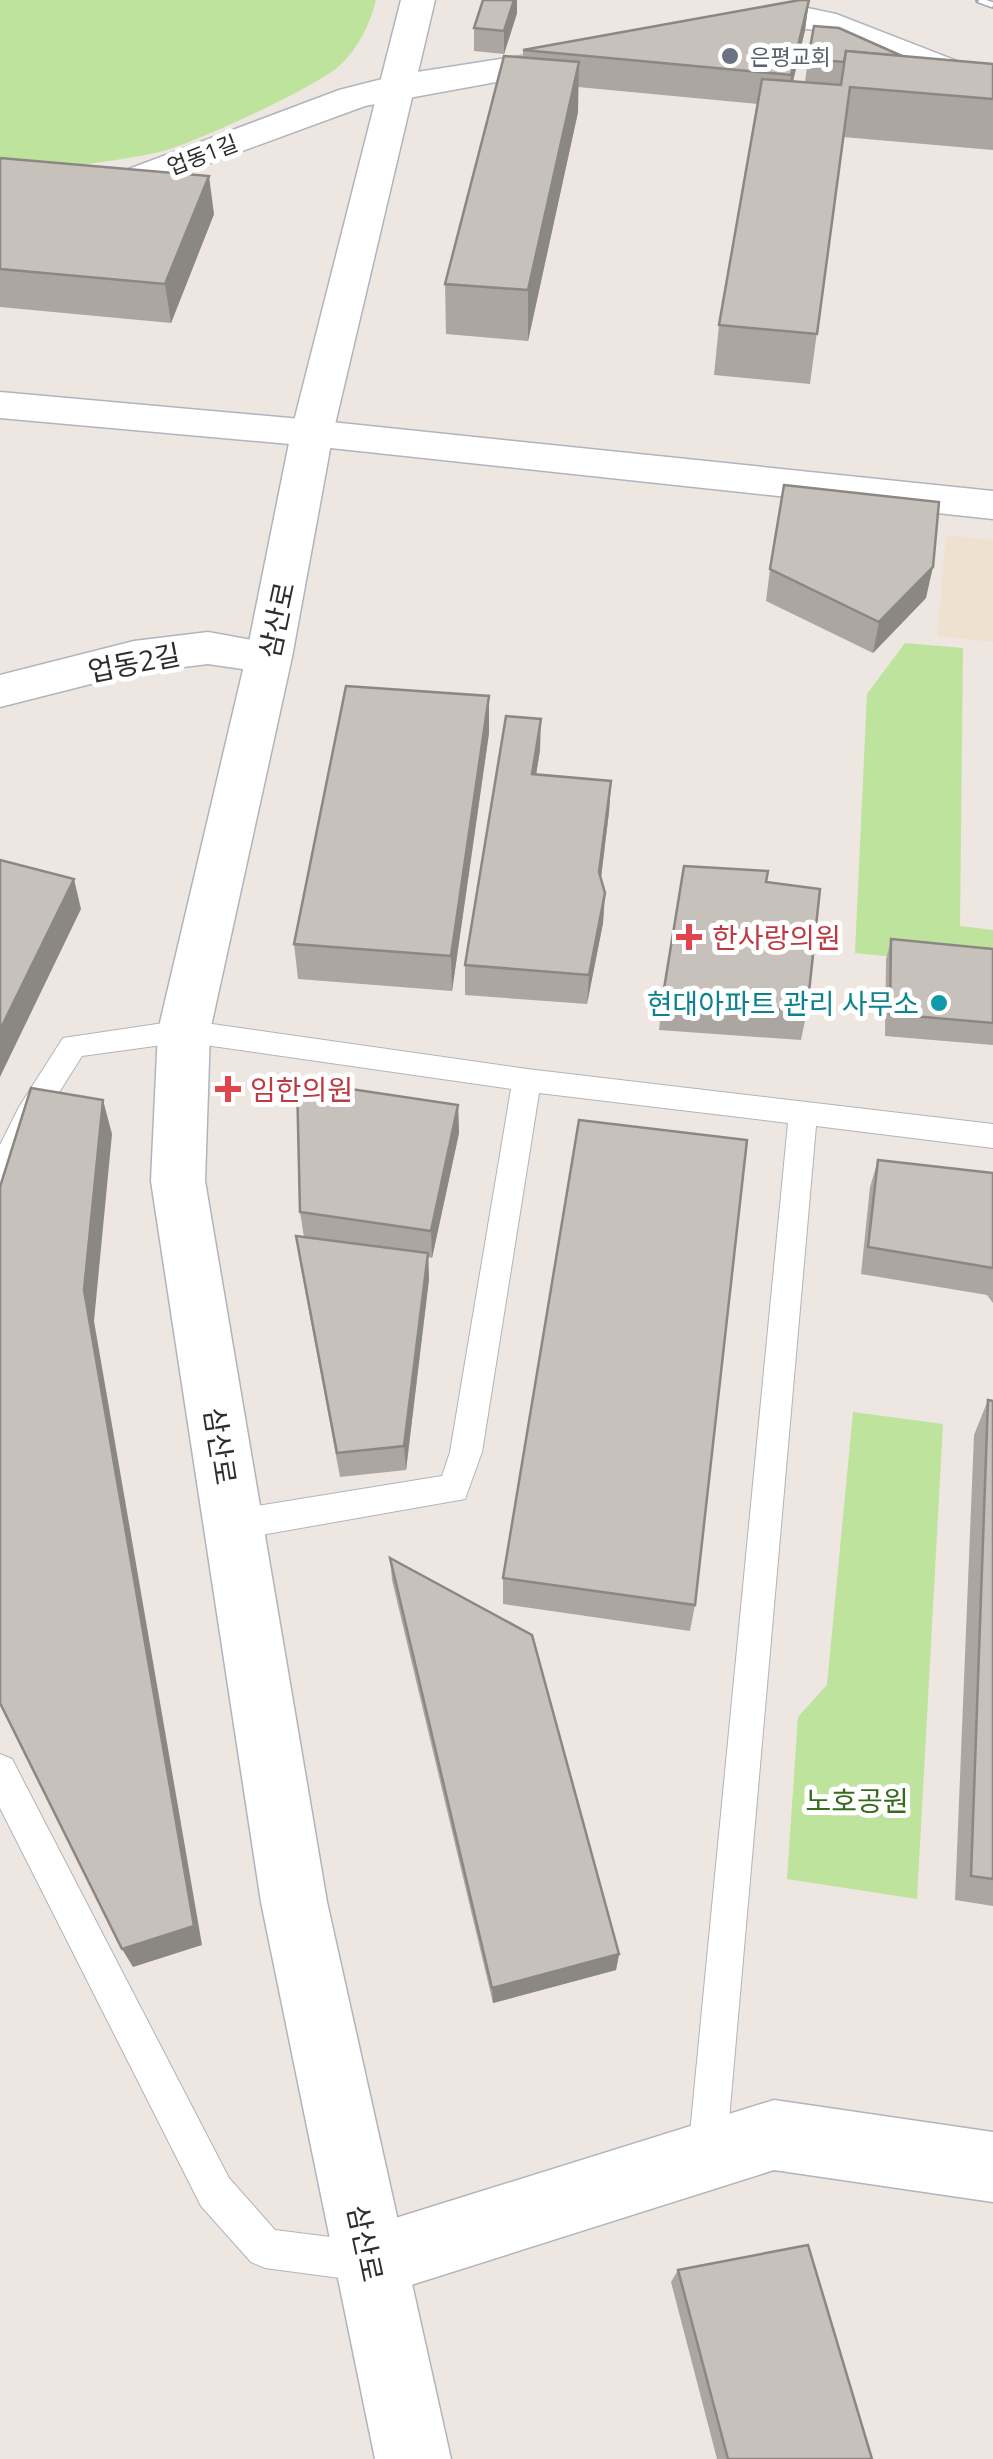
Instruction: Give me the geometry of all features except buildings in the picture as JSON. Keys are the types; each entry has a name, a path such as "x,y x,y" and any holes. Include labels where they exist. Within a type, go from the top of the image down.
{"street":[{"name":"삼산로","path":"412,2459 294,1902 178,1181 184,1031 232,803 269,657 312,433 418,0"},
{"path":"708,32 793,8 993,87"},
{"name":"업동1길","path":"0,184 100,188 128,182 322,107 398,86 597,54"},
{"path":"0,405 312,433 993,505"},
{"name":"업동2길","path":"0,691 134,657 208,648 269,657"},
{"path":"370,2262 774,2134 993,2167"}],"lane":[{"path":"0,1176 29,1115 74,1046 184,1031 527,1080 993,1136"},
{"path":"234,1525 454,1489 466,1452 527,1080"},
{"path":"707,2154 803,1114"},
{"path":"0,1771 215,2192 265,2248 370,2262"}],"shaded area":[{"path":"946,535 993,540 993,642 937,636"}],"green space":[{"path":"0,0 376,0 362,36 339,66 252,114 160,152 80,165 20,168 0,167"},
{"path":"905,643 963,648 960,926 993,930 993,967 855,953 867,694"},
{"name":"노호공원","path":"853,1412 943,1424 917,1899 787,1879 798,1717 827,1685"}],"railway":[{"path":"979,0 993,5"}],"place":[{"name":"은평교회","path":"730,56"},
{"name":"한사랑의원","path":"689,937"},
{"name":"현대아파트 관리 사무소","path":"939,1003"},
{"name":"임한의원","path":"228,1089"}]}
